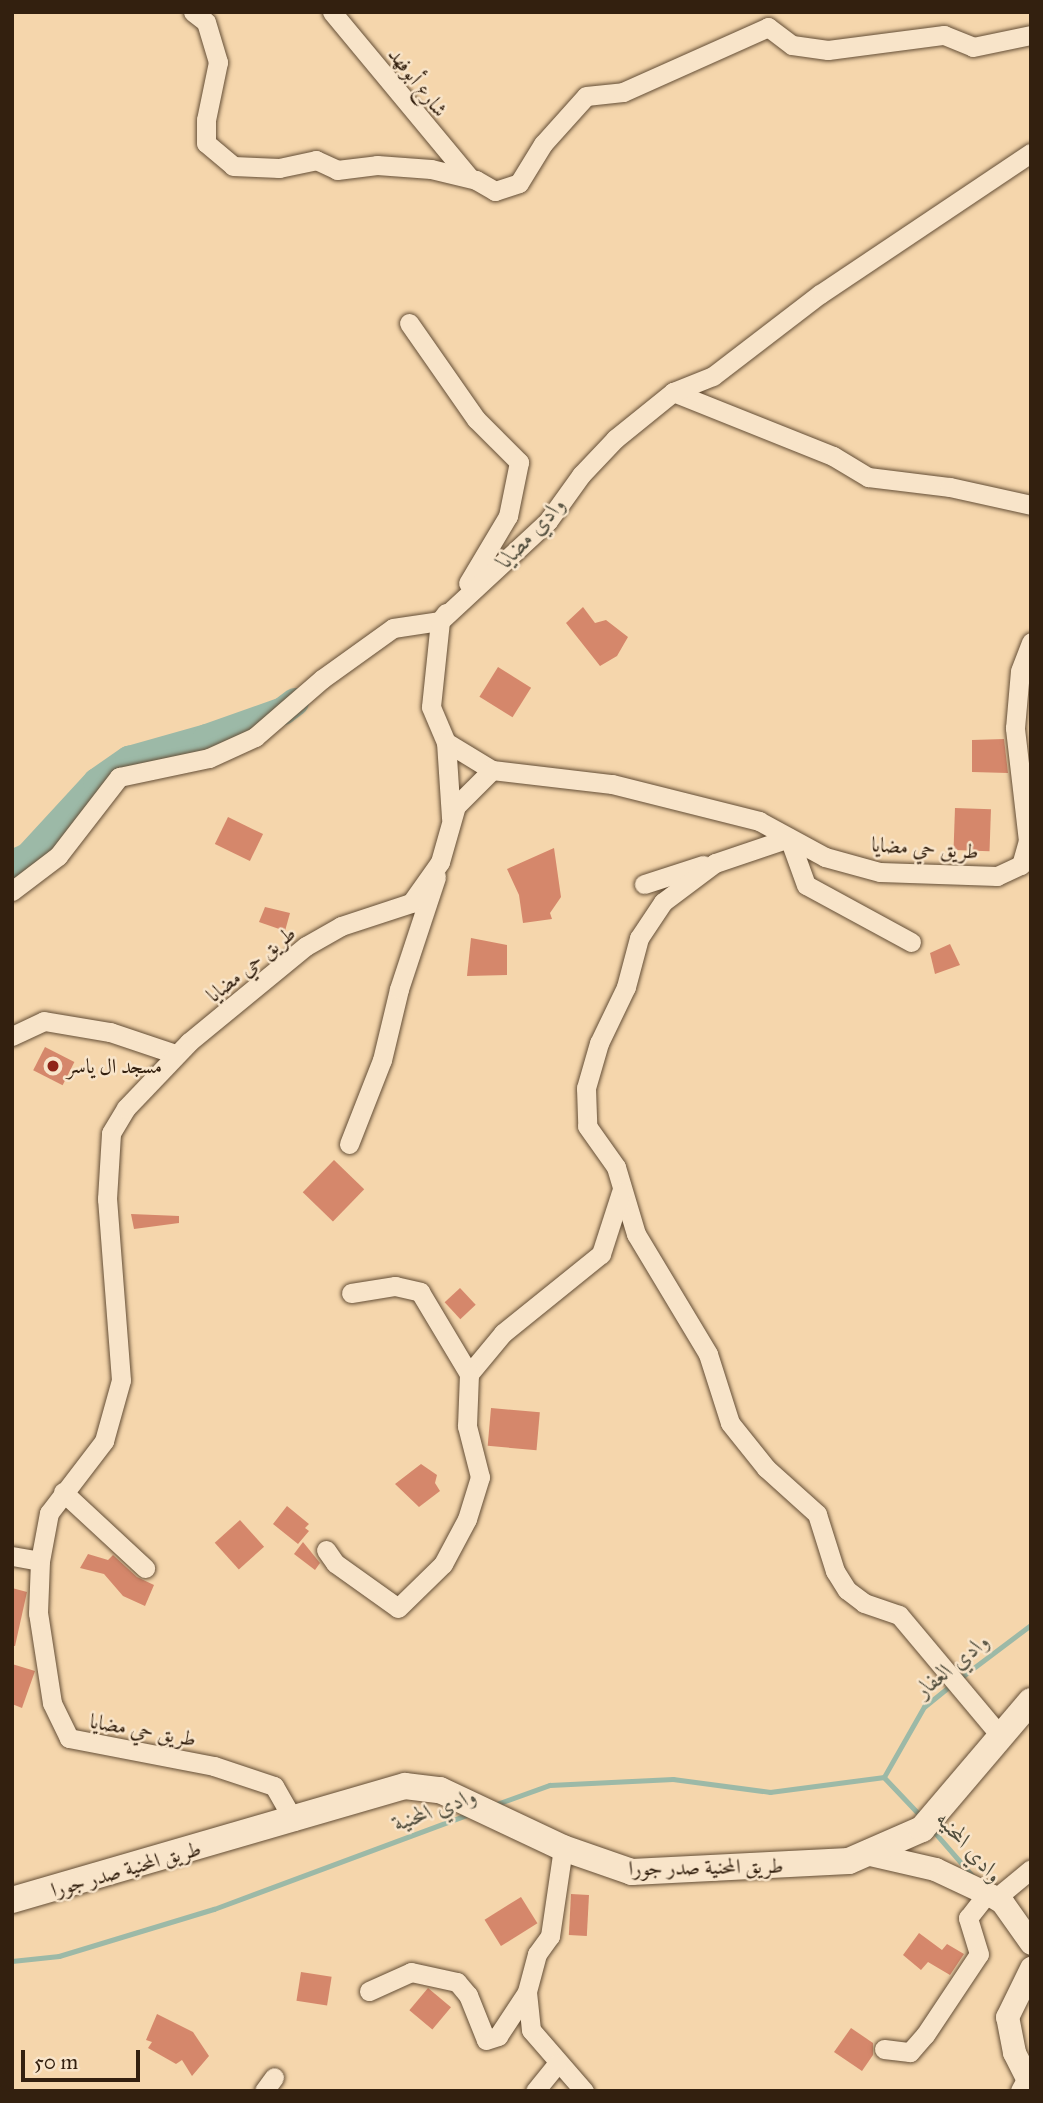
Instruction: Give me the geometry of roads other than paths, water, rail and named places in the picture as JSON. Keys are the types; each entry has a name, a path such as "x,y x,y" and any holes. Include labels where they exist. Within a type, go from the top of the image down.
{"main road":[{"name":"طريق المحنية صدر جورا","path":"12,1899 294,1821 405,1786 440,1790 563,1848 632,1872 808,1865 880,1849 922,1829 947,1804 999,1734 1031,1701"}],"street":[{"path":"193,12 206,22 218,62 206,120 206,143 233,166 279,168 316,160 337,170 377,165 431,169 470,178 495,191 519,183 543,144 586,96 623,92 768,27 792,45 828,50 944,35 973,47 1031,35"},
{"name":"شارع أبوفهد","path":"332,12 470,178"},
{"path":"12,891 58,856 119,777 209,758 255,737 322,679 393,628 440,621 548,521 581,475 615,439 673,392 713,376 820,293 1031,153"},
{"path":"409,323 476,419 519,462 508,516 494,545 440,621 431,707 446,742 451,818"},
{"path":"673,392 833,456 868,477 950,487 1031,505"},
{"name":"طريق حي مضايا","path":"294,1821 274,1786 214,1766 69,1738 59,1724 46,1673 38,1613 40,1561 49,1513 63,1492 90,1464 104,1441 121,1380 107,1199 111,1133 126,1108 175,1054 306,946 341,926 411,903 440,862 456,806 492,770 612,784 759,821 825,857 880,872 998,876 1026,871 1029,841 1015,728 1020,671 1031,642"},
{"path":"446,742 492,770"},
{"path":"644,884 789,838 806,885 911,942"},
{"path":"349,1144 382,1060 399,989 440,862"},
{"path":"715,863 663,902 639,938 626,987 586,1088 587,1126 616,1167 621,1192 636,1234 708,1354 730,1423 766,1468 817,1514 835,1571 847,1590 864,1603 899,1615 999,1734"},
{"path":"12,1036 44,1021 110,1032 175,1054"},
{"path":"469,1374 503,1333 601,1254 621,1192"},
{"path":"326,1550 335,1563 398,1608 443,1564 467,1519 480,1477 467,1426 469,1374 419,1292 395,1286 351,1293"},
{"path":"63,1492 145,1569"},
{"path":"12,1556 40,1561"},
{"path":"369,1991 411,1972 457,1982 468,1995 486,2039 498,2036 527,1992 537,1954 550,1936 563,1848"},
{"path":"880,1849 935,1869 992,1896 1029,1938"},
{"path":"884,2049 910,2052 925,2035 979,1954 968,1918 992,1896 1031,1869"},
{"path":"1022,2091 1028,2080 1014,2052 1007,2017 1031,1968"},
{"path":"527,1992 531,2030 557,2064 584,2091"},
{"path":"535,2091 557,2064"}],"waterway":[{"name":"وادي مضايا","path":"12,864 28,857 97,782 129,760 207,738 283,711 295,702"},
{"name":"وادي العفار","path":"959,1679 1031,1625"},
{"name":"وادي العفار","path":"884,1777 924,1707 952,1684"},
{"name":"وادي المحنيه","path":"884,1777 922,1817"},
{"name":"وادي المحنية","path":"494,1805 550,1785 673,1779 770,1792 884,1777"},
{"name":"وادي المحنية","path":"12,1961 59,1956 214,1909 470,1814"},
{"name":"وادي المحنيه","path":"932,1829 972,1875"}],"place":[{"name":"مسجد ال ياسر","path":"53,1066"}]}
